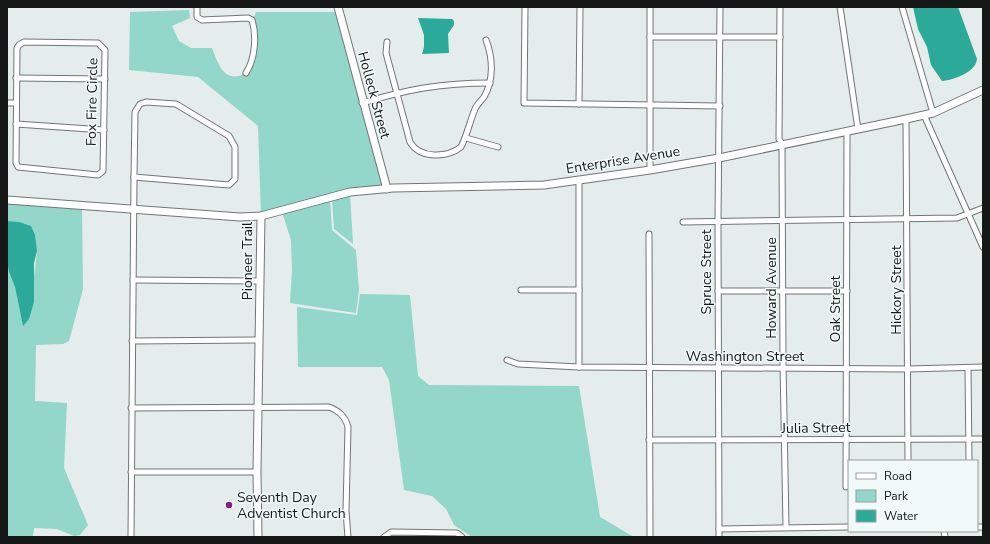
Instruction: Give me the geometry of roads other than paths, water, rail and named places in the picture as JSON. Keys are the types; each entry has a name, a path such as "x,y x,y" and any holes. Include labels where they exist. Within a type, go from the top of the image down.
{"street":[{"path":"197,7 197,17 202,20 248,18 252,20 254,27 252,63 246,73"},
{"name":"Holleck Street","path":"338,7 362,103 387,189"},
{"path":"525,7 524,103 720,106"},
{"path":"579,104 580,7"},
{"path":"650,7 650,170"},
{"name":"Spruce Street","path":"719,537 718,222 720,7"},
{"name":"Howard Avenue","path":"780,7 779,139 782,144 786,527"},
{"path":"840,7 858,129"},
{"path":"902,7 933,113"},
{"path":"650,37 780,37"},
{"path":"387,42 386,53 410,142 417,151 426,154 449,153 461,147 466,138 476,107 484,97 490,83 492,71 491,51 486,40"},
{"name":"Fox Fire Circle","path":"24,42 98,43 105,50 103,171 98,175 18,167 16,163 16,78 17,48 24,42"},
{"path":"16,78 105,79"},
{"path":"362,103 423,87 457,83 490,83"},
{"name":"Enterprise Avenue","path":"261,216 350,192 387,189 544,185 650,170 719,158 924,116 983,90"},
{"path":"131,537 132,341 134,209 134,177 135,112 140,104 146,102 176,104 229,136 234,143 235,179 229,185 134,177"},
{"path":"7,103 16,103"},
{"path":"924,116 983,247"},
{"name":"Hickory Street","path":"906,119 908,220 908,460"},
{"path":"16,124 104,130"},
{"name":"Oak Street","path":"846,487 847,131"},
{"path":"466,138 498,147"},
{"path":"579,180 579,367"},
{"name":"Pioneer Trail","path":"7,200 240,217 261,216 257,472 258,537"},
{"path":"683,222 908,220 958,218 969,215 983,208"},
{"path":"649,234 650,537"},
{"path":"133,280 260,281"},
{"path":"521,290 579,290"},
{"path":"718,291 847,291"},
{"path":"132,341 259,340"},
{"name":"Washington Street","path":"507,360 518,364 579,367 907,369 983,367"},
{"path":"968,368 969,460"},
{"path":"132,408 329,407 341,413 346,420 348,427 346,511 348,537"},
{"name":"Julia Street","path":"649,440 983,439"},
{"path":"131,472 257,472"},
{"path":"719,529 848,527"},
{"path":"385,536 391,532 457,532 461,536"}],"water":[{"path":"913,7 958,7 977,59 973,68 958,77 942,81 931,65 927,47 918,29"},
{"path":"418,18 452,19 454,21 454,25 448,34 449,53 422,54 424,47 424,35"},
{"path":"7,221 19,222 31,226 35,235 37,251 34,263 34,302 29,319 23,326 15,287 9,272 7,261"}],"place":[{"name":"Seventh Day Adventist Church","path":"229,505"}]}
